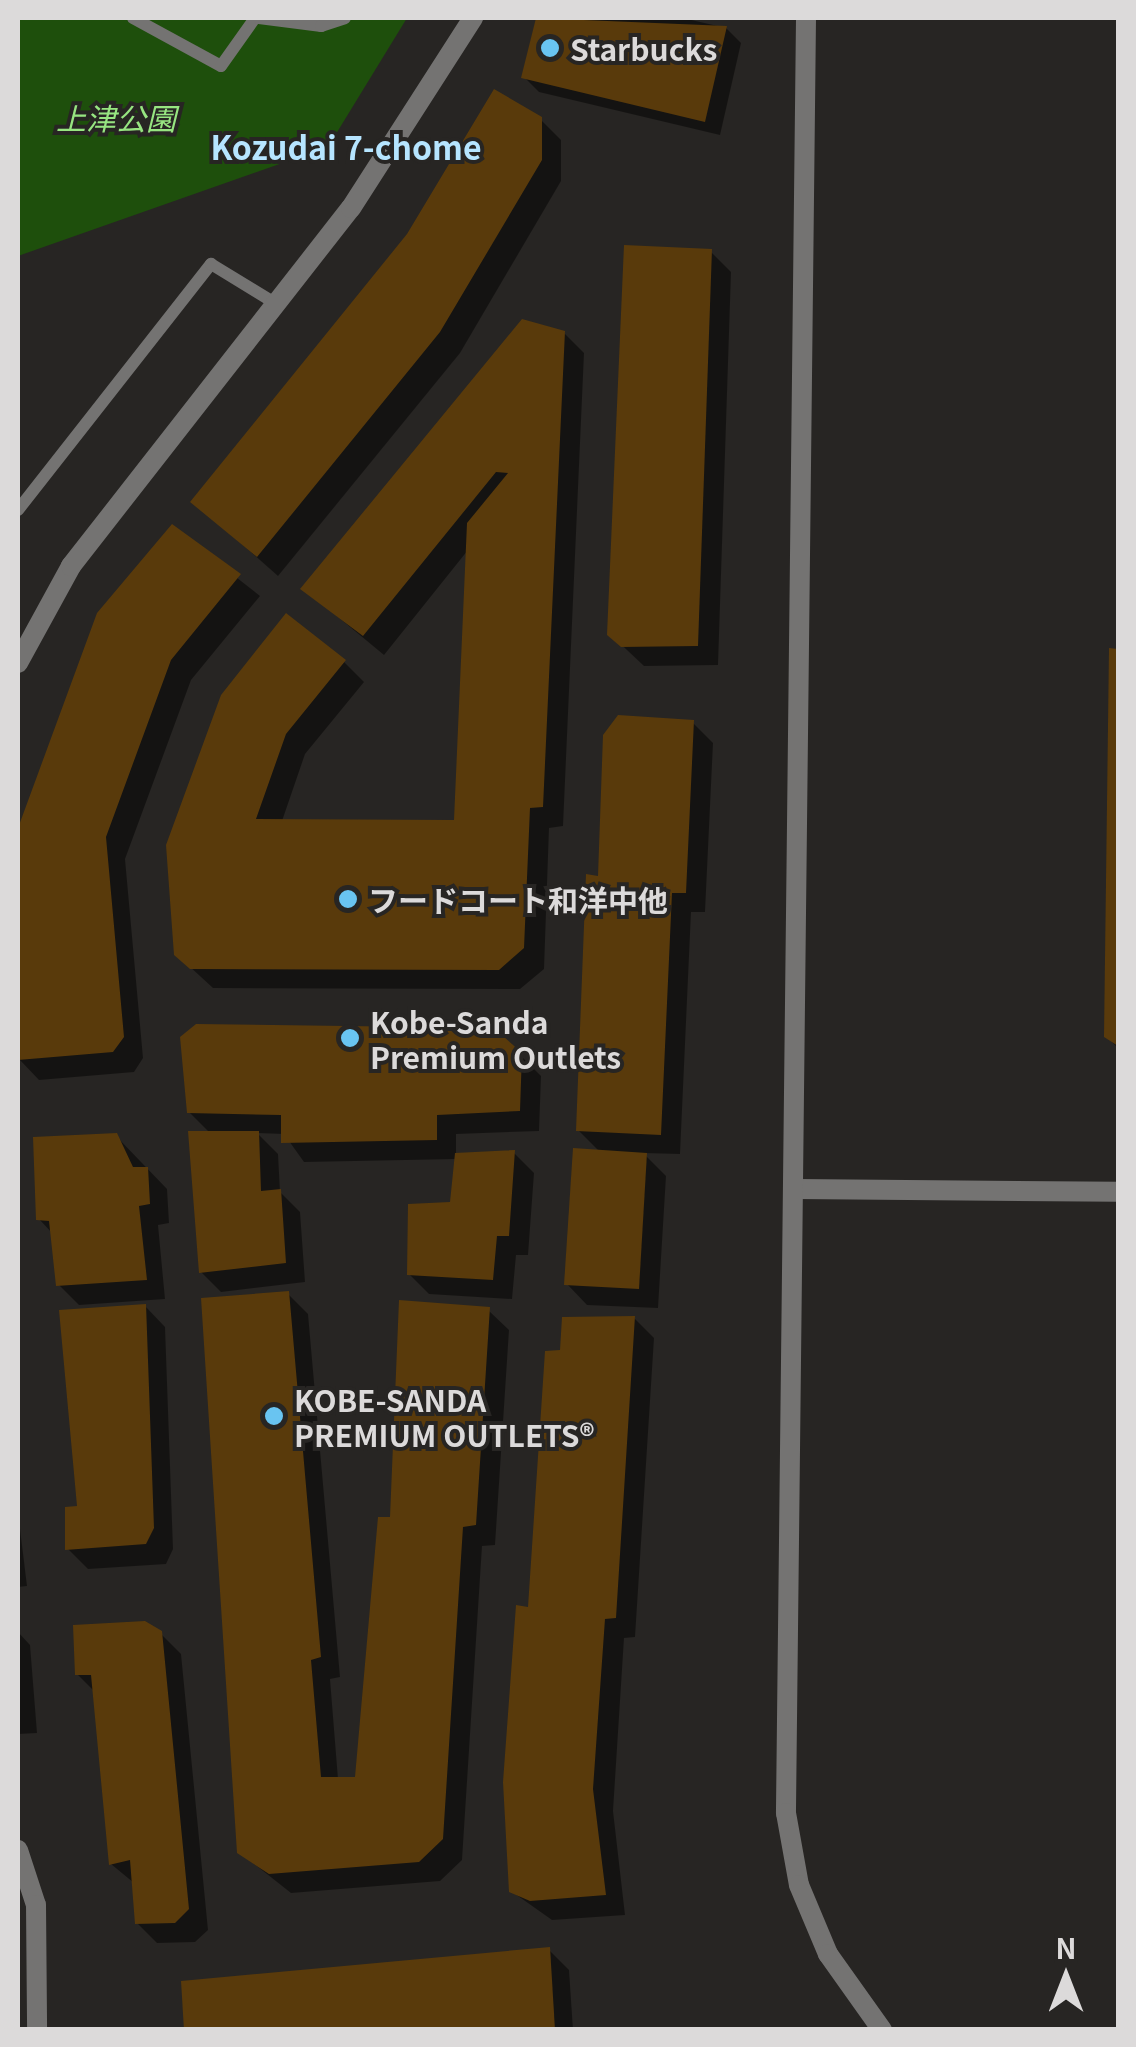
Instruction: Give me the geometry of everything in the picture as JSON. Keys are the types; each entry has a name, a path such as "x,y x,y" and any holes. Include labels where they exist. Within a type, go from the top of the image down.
{"street":[{"path":"18,664 71,566 352,208 473,18"},
{"path":"806,18 796,1189 786,1814 814,1921 882,2030"},
{"path":"796,1189 1118,1192"},
{"path":"18,1850 36,1905 37,2030"}],"lane":[{"path":"134,18 221,66 257,18 321,26 345,18"},
{"path":"18,510 211,264 276,303"}],"green space":[{"name":"上津公園","path":"18,18 407,18 328,147 18,256"}],"building":[{"path":"536,18 727,26 705,122 521,78"},
{"path":"494,89 542,117 542,160 440,332 257,557 190,502 407,234"},
{"path":"624,245 712,249 698,646 621,647 607,635"},
{"path":"522,319 565,331 543,807 530,808 524,948 499,970 190,969 174,955 166,845 221,695 286,613 346,660 286,734 256,819 454,820 467,523 508,473 496,472 363,636 300,589"},
{"path":"172,524 241,574 171,660 106,837 124,1037 113,1052 18,1060 18,828 97,613"},
{"path":"1109,648 1118,649 1118,1046 1104,1037"},
{"path":"618,715 694,720 686,893 672,893 661,1135 576,1131 586,874 598,876 603,735"},
{"path":"196,1024 494,1028 522,1053 520,1111 437,1115 437,1140 281,1143 281,1115 187,1113 180,1037"},
{"path":"188,1131 259,1131 261,1191 281,1189 286,1263 199,1273"},
{"path":"117,1133 133,1167 148,1167 150,1204 139,1206 147,1280 56,1286 49,1221 36,1220 33,1137"},
{"path":"573,1148 647,1153 639,1289 564,1285"},
{"path":"515,1150 509,1236 497,1236 493,1280 407,1275 408,1204 450,1202 455,1153"},
{"path":"289,1291 321,1657 311,1660 321,1777 355,1777 378,1517 390,1517 399,1300 490,1307 476,1525 463,1527 443,1839 419,1862 269,1874 237,1853 201,1298"},
{"path":"146,1304 154,1528 146,1544 65,1550 65,1507 77,1506 59,1310"},
{"path":"635,1316 616,1618 605,1619 593,1789 606,1895 530,1901 509,1892 503,1782 516,1605 528,1607 545,1351 560,1350 562,1317"},
{"path":"145,1621 162,1631 189,1909 175,1923 135,1924 130,1860 109,1865 91,1675 75,1675 73,1625"},
{"path":"550,1947 555,2030 184,2030 181,1981"}],"place":[{"name":"Starbucks","path":"550,48"},
{"name":"フードコート和洋中他","path":"348,899"},
{"name":"Kobe-Sanda Premium Outlets","path":"350,1038"},
{"name":"KOBE-SANDA PREMIUM OUTLETS®","path":"274,1416"}],"district":[{"name":"Kozudai 7-chome","path":"346,146"}]}
